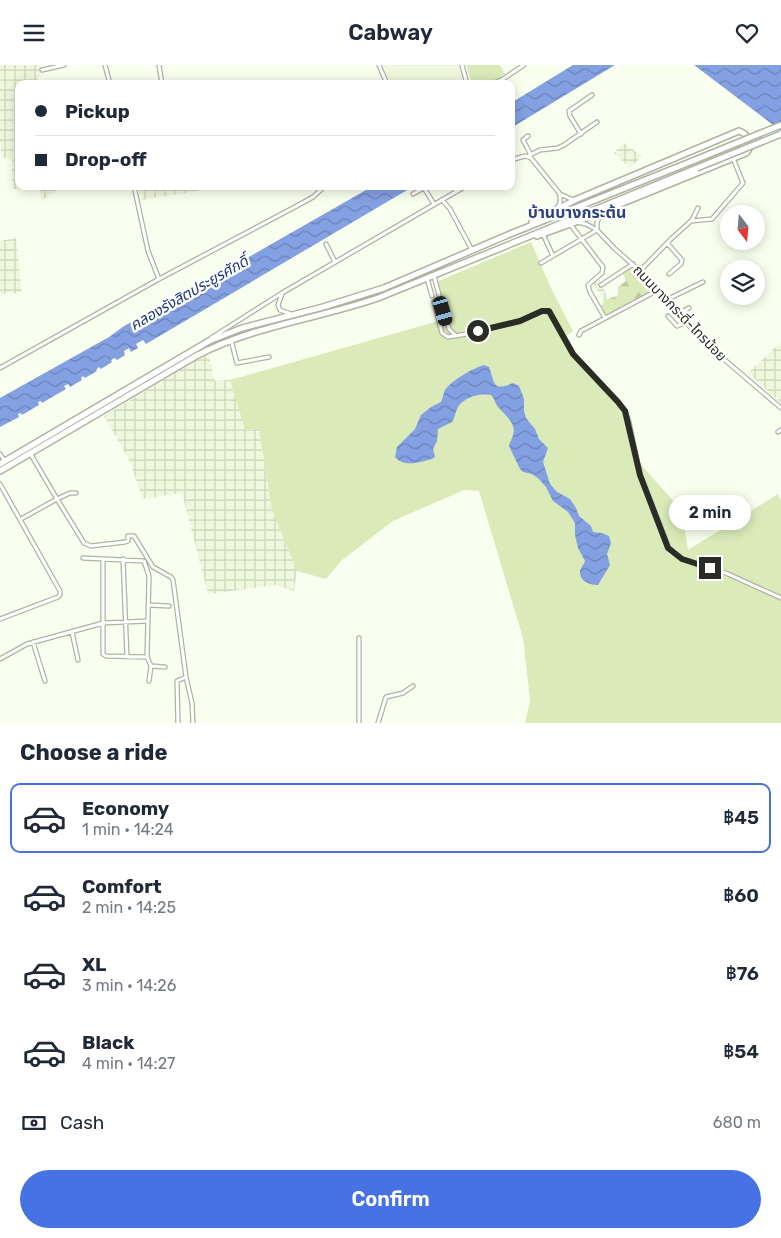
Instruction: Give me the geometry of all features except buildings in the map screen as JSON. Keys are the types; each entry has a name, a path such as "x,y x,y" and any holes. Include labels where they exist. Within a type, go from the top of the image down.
{"main road":[{"path":"3,462 198,346 242,328 373,292 405,280 510,234 781,125"},
{"path":"510,234 575,200 739,131 749,139 749,149 746,153 576,222 513,242"},
{"path":"0,471 196,356 230,340 355,305 434,276 513,242 781,134"}],"street":[{"path":"42,70 64,65"},
{"path":"105,65 109,80"},
{"path":"159,65 161,80"},
{"path":"379,65 385,80"},
{"path":"462,65 466,80"},
{"path":"501,80 524,65"},
{"path":"581,134 569,111 592,95"},
{"path":"515,158 529,156 540,150 558,148 597,122"},
{"path":"528,136 523,140 529,156 560,194 575,200"},
{"path":"691,221 712,219 743,183 733,158"},
{"path":"135,190 148,251 159,279"},
{"path":"0,368 159,279 313,197 321,190"},
{"path":"413,194 420,190"},
{"path":"426,190 434,205"},
{"path":"198,346 282,293 459,190"},
{"path":"552,212 558,208 560,194"},
{"path":"442,199 450,209 472,250"},
{"path":"640,271 691,221 698,208"},
{"path":"542,263 598,230 596,222 602,212"},
{"name":"ถนนบางกระดี่-ไทรน้อย","path":"576,222 586,224 598,230 658,290 685,323 781,408"},
{"path":"570,224 602,267 602,273 588,285 605,318"},
{"path":"543,234 553,256"},
{"path":"667,243 682,260 681,264 669,274"},
{"path":"326,244 335,262"},
{"path":"601,285 633,264"},
{"path":"434,276 439,295"},
{"path":"427,278 432,296"},
{"path":"666,300 702,282"},
{"path":"579,335 580,331 658,290"},
{"path":"282,293 278,305 283,312 293,315"},
{"path":"440,300 449,329 455,335"},
{"path":"434,302 442,333 448,337 513,323 542,311 549,311 573,354 625,411 640,475 668,548 682,559 728,574 781,598"},
{"path":"678,314 690,309"},
{"path":"668,316 677,326 685,323"},
{"path":"230,340 237,363 269,357"},
{"path":"30,453 84,543 91,546 125,542 128,541 128,536 134,536 153,567 173,579 186,677 192,703 193,723"},
{"path":"0,454 3,462"},
{"path":"0,484 60,591 58,597 0,619"},
{"path":"20,519 57,499 70,493 76,493"},
{"path":"83,558 142,560 147,565 149,576 147,657 151,666 149,681"},
{"path":"103,559 103,654 106,656 147,657"},
{"path":"123,559 126,657"},
{"path":"149,605 169,606"},
{"path":"0,659 33,642 103,623 148,621"},
{"path":"72,632 78,660"},
{"path":"359,638 359,723"},
{"path":"33,642 44,681"},
{"path":"151,666 165,667"},
{"path":"178,723 177,681 186,677"},
{"path":"378,723 384,699 403,693 413,686"}],"shaded area":[{"path":"0,65 40,65 42,70 38,80 15,80 15,189 13,189 12,159 2,158 0,141"},
{"path":"383,65 462,65 467,80 389,80"},
{"path":"624,143 642,156 630,168 614,153"},
{"path":"39,190 57,190 42,200"},
{"path":"139,190 202,190 142,200"},
{"path":"16,238 22,293 0,294 0,241"},
{"path":"600,280 608,299 604,301 593,283"},
{"path":"781,342 781,403 748,373"},
{"path":"208,353 215,381 230,380 245,430 259,429 272,510 297,571 294,591 276,585 208,594 182,493 143,499 129,460 104,416"}],"green space":[{"path":"466,65 500,65 505,74 494,80 471,80"},
{"path":"531,242 551,288 573,331 566,336 580,359 623,404 637,460 682,511 688,550 778,494 781,502 781,723 525,723 530,700 523,638 479,491 464,490 393,521 341,561 326,579 297,571 272,510 259,429 245,430 230,380 442,320 434,283"},
{"path":"633,266 654,287 647,293 605,315 600,308 604,301 618,295 618,287 626,281 623,274"}],"water":[{"path":"573,65 615,65 515,126 515,101"},
{"path":"694,65 781,65 781,131"},
{"name":"คลองรังสิตประยูรศักดิ์","path":"366,190 407,190 146,344 143,340 136,344 138,348 131,352 129,348 124,351 125,355 117,360 115,358 111,360 112,362 101,369 99,367 97,371 85,378 83,376 82,380 70,387 68,384 64,386 66,389 42,403 41,401 38,402 39,405 22,415 21,413 18,414 19,417 0,427 0,398 109,337 124,326 186,293"},
{"path":"484,365 489,367 495,384 498,386 506,386 513,383 519,386 524,399 526,418 535,429 539,439 548,448 543,462 550,484 557,492 570,499 579,516 591,526 593,532 609,536 611,543 607,554 610,565 598,585 586,582 580,575 585,561 578,548 575,523 568,512 553,501 546,487 539,479 520,469 509,446 514,431 513,427 491,395 482,394 460,404 452,422 438,429 437,441 433,449 434,458 408,463 395,457 397,447 415,429 421,415 441,402 448,386 463,375"}],"district":[{"name":"บ้านบางกระต้น","path":"577,212"}],"route":[{"path":"478,331 520,321 542,311 549,311 573,354 625,411 628,417 640,475 668,548 682,559 710,568"}]}
